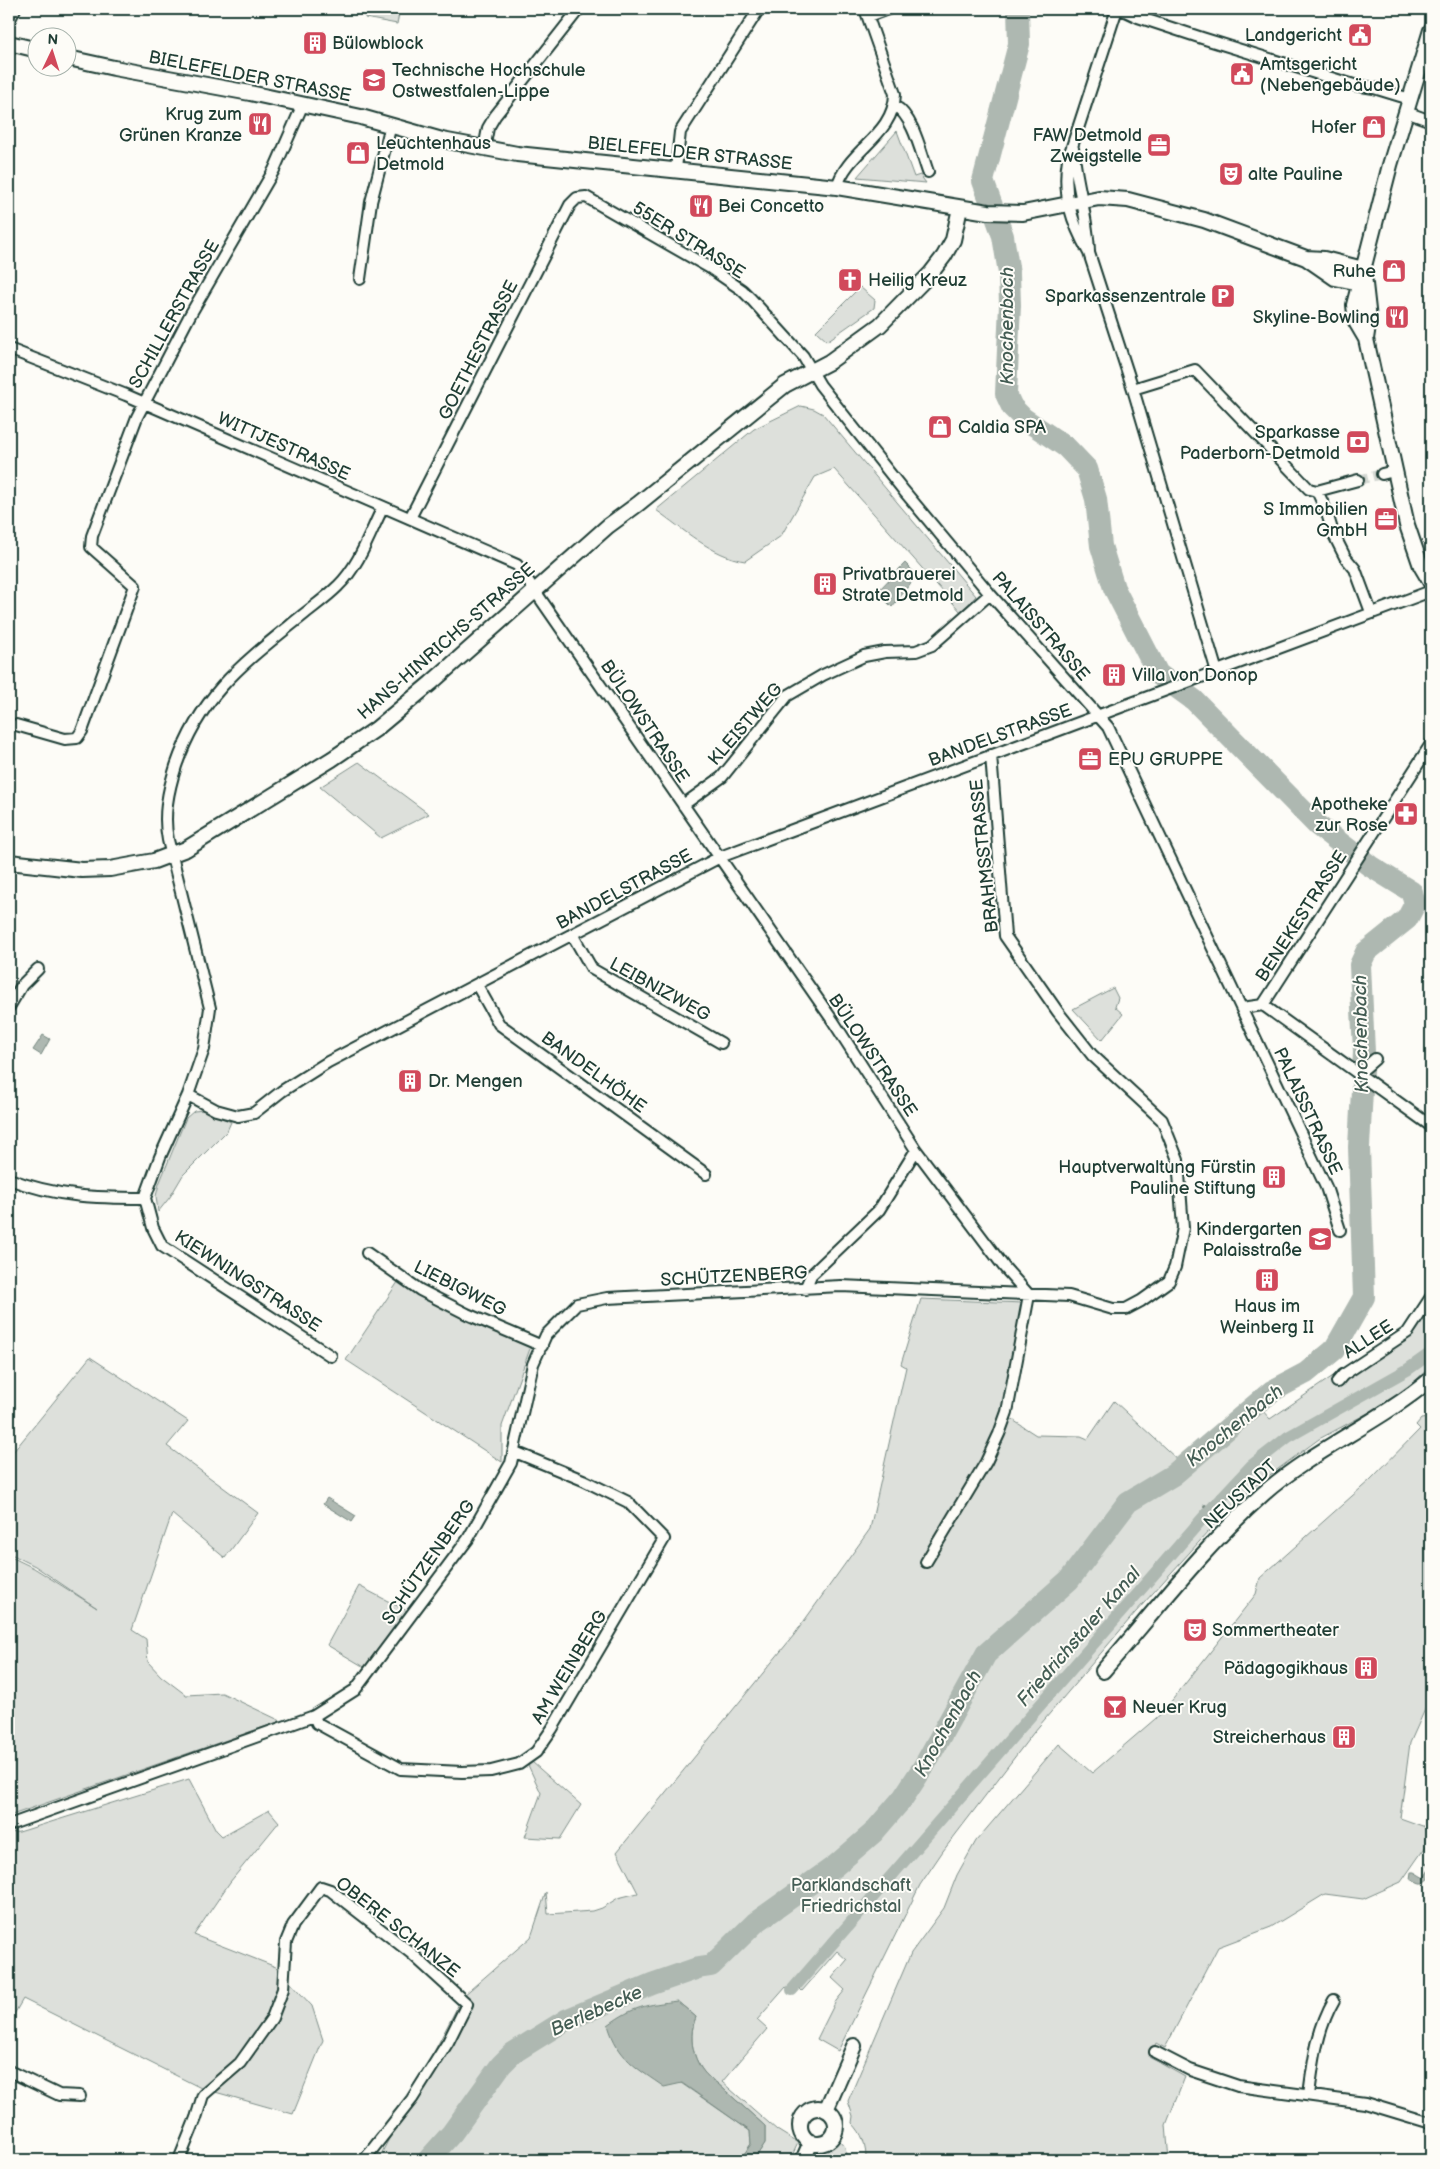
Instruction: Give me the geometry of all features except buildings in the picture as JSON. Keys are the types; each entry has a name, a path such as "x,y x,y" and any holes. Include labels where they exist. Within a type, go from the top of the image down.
{"main road":[{"path":"1431,30 1380,201 1363,270 1362,284 1354,305 1356,322 1366,339 1388,473 1421,566 1431,583"},
{"path":"9,43 28,48"},
{"name":"BIELEFELDER STRASSE","path":"78,60 303,104 484,149 837,187 988,212 1006,213 1041,210 1074,202 1114,198 1204,220 1306,258 1330,275 1362,284"},
{"name":"HANS-HINRICHS-STRASSE","path":"9,862 82,870 102,869 145,862 172,855 220,829 376,729 431,683 608,526 638,504 754,408 785,385 814,371 880,325 931,273 949,248 960,208"},
{"name":"BIELEFELDER STRASSE","path":"1306,258 1324,259 1363,270"},
{"name":"NEUSTADT","path":"1103,1670 1212,1544 1263,1494 1295,1469 1411,1397 1431,1379"},
{"path":"826,2110 854,2046"},
{"path":"826,2110 836,2123 834,2134 827,2142 817,2144 811,2142 803,2135 801,2130 802,2118 810,2111 826,2110"},
{"path":"803,2160 811,2142"}],"street":[{"path":"9,21 15,9"},
{"path":"484,149 488,128 495,116 579,9"},
{"path":"676,170 680,132 759,9"},
{"path":"837,187 842,172 888,121 895,106 895,94 867,12 888,9"},
{"path":"1117,9 1068,160 1065,177 1074,202 1078,234 1089,254 1132,389 1217,672"},
{"path":"1121,9 1138,17 1202,38 1354,85 1374,88 1408,105 1431,121"},
{"name":"SCHILLERSTRASSE","path":"16,725 65,739 77,738 82,731 135,586 90,547 96,526 144,403 190,316 274,170 303,104"},
{"path":"895,106 900,109 909,122 928,172"},
{"path":"360,279 371,202 390,125"},
{"name":"55ER STRASSE","path":"577,198 586,198 641,228 710,268 742,290 795,346 814,371"},
{"name":"GOETHESTRASSE","path":"410,518 570,205 577,198"},
{"name":"WITTJESTRASSE","path":"9,349 144,403 517,565 536,589"},
{"path":"1132,389 1194,370 1308,489 1317,491 1358,480"},
{"name":"PALAISSTRASSE","path":"814,371 820,385 892,476 990,594 1108,727 1326,1187 1340,1230"},
{"path":"1317,491 1326,510 1333,533 1345,557 1355,569 1371,612"},
{"path":"9,1179 42,1191 92,1198 145,1198 160,1157 188,1095 204,1049 210,1008 165,827 170,784 182,750 203,708 224,682 246,660 339,586 354,566 383,507"},
{"name":"BÜLOWSTRASSE","path":"536,589 833,1021 916,1150 1004,1267 1028,1295"},
{"name":"BANDELSTRASSE","path":"188,1095 216,1110 238,1116 254,1114 282,1091 328,1062 720,857 1075,723 1099,717 1371,612 1431,591"},
{"name":"KLEISTWEG","path":"683,805 722,777 787,696 823,675 864,656 884,652 916,651 932,645 990,594"},
{"name":"BENEKESTRASSE","path":"1263,1005 1431,744"},
{"name":"BRAHMSSTRASSE","path":"991,755 1005,936 1058,1012 1092,1055 1162,1120 1178,1160 1183,1228 1175,1267 1169,1281 1142,1301 1126,1308 1113,1309 1069,1296 1028,1295"},
{"name":"LEIBNIZWEG","path":"572,934 592,970 722,1043"},
{"path":"9,1007 22,985 38,969"},
{"name":"BANDELHÖHE","path":"477,985 499,1024 706,1174"},
{"path":"1242,1008 1263,1005"},
{"name":"PALAISSTRASSE","path":"1263,1005 1431,1126"},
{"path":"1363,1076 1375,1059"},
{"path":"805,1289 810,1274 879,1210 916,1150"},
{"name":"KIEWNINGSTRASSE","path":"145,1198 153,1228 162,1246 332,1356"},
{"name":"LIEBIGWEG","path":"367,1252 420,1290 467,1314 542,1346"},
{"name":"SCHÜTZENBERG","path":"9,1825 314,1716 355,1690 384,1654 468,1539 511,1463 515,1452 533,1364 546,1335 577,1304 593,1300 841,1286 1028,1295"},
{"path":"926,1562 986,1462 999,1434 1007,1412 1028,1295"},
{"name":"ALLEE","path":"1337,1382 1343,1375 1408,1332 1431,1297"},
{"name":"AM WEINBERG","path":"314,1716 317,1723 401,1769 491,1771 519,1764 536,1752 557,1721 664,1539 628,1502 583,1480 515,1452"},
{"name":"OBERE SCHANZE","path":"179,2160 203,2095 240,2064 272,2018 283,1989 286,1942 293,1925 321,1887 330,1890 410,1953 467,2004 448,2042 412,2099 364,2160"},
{"path":"1309,2095 1314,2058 1320,2034 1327,2012 1334,2000"},
{"path":"1155,2052 1190,2070 1238,2086 1365,2103 1431,2123"},
{"path":"9,2071 60,2095 80,2096"}],"green space":[{"path":"366,9 400,9 397,24 365,18"},
{"path":"897,131 914,177 920,175 926,183 857,177"},
{"path":"860,287 875,300 874,308 827,341 816,331"},
{"path":"801,406 814,409 823,414 976,596 961,612 834,469 815,477 781,536 745,561 721,554 709,548 656,510 754,429"},
{"path":"359,762 429,814 381,838 320,787"},
{"path":"1113,988 1118,998 1115,1007 1123,1014 1102,1040 1073,1009"},
{"path":"204,1110 231,1122 227,1131 183,1175 170,1197 158,1212 156,1196 159,1184 186,1118 194,1111"},
{"path":"398,1282 427,1300 531,1346 502,1426 502,1462 346,1360"},
{"name":"Parklandschaft Friedrichstal","path":"921,1299 1024,1303 1008,1417 1036,1435 1081,1436 1088,1439 1114,1401 1179,1461 1189,1449 1252,1399 1270,1419 1339,1372 1407,1331 1431,1304 1431,1366 1404,1391 1383,1405 1319,1439 1255,1486 1227,1511 1135,1613 1034,1732 943,1851 920,1885 838,2051 817,2039 836,2001 845,1990 832,1978 847,1960 837,1951 802,1991 799,1988 794,1994 786,1987 757,2020 767,2029 722,2082 777,2130 798,2143 790,2160 754,2160 765,2143 765,2126 703,2071 694,2054 692,2045 693,2026 696,2017 677,2001 681,2083 750,2131 751,2144 740,2160 378,2160 463,1996 531,1937 546,1892 548,1914 593,1911 618,1898 638,1893 617,1852 794,1635 870,1529 906,1367 901,1364"},
{"path":"90,1357 188,1421 167,1446 258,1513 225,1558 172,1514 132,1630 146,1639 148,1662 161,1676 186,1695 222,1693 281,1721 9,1816 9,1556 34,1568 97,1608 35,1566 9,1553 9,1457"},
{"path":"1421,1419 1431,1419 1431,1696 1410,1743 1400,1818 1431,1829 1431,1839 1401,1882 1363,1899 1325,1894 1271,1927 1218,1947 1165,2048 1156,2043 1149,2057 1185,2077 1166,2125 1169,2160 866,2160 863,2140 859,2131 852,2123 853,2116 848,2101 911,1953 944,1908 957,1875 976,1841 1059,1744 1092,1773 1162,1713 1256,1594 1260,1578 1370,1480 1420,1429 1416,1425"},
{"path":"359,1586 409,1612 366,1668 327,1645"},
{"path":"532,1762 581,1805 560,1839 525,1837 541,1793 528,1765"},
{"path":"189,1779 216,1830 222,1836 269,1810 279,1822 230,1882 194,1935 276,1967 312,2006 323,2040 293,2114 201,2088 23,1999 9,2023 9,1833 19,1832"},
{"path":"840,2141 845,2147 847,2160 819,2160 827,2145"}],"shaded area":[{"path":"905,563 917,575 892,607 877,592"},
{"path":"43,1035 50,1039 41,1055 33,1050"},
{"path":"327,1498 356,1516 352,1522 323,1504"},
{"path":"1427,1863 1431,1865 1431,1877 1424,1883 1410,1879 1411,1872 1424,1878 1430,1868"},
{"path":"677,2001 696,2017 693,2026 692,2045 694,2054 703,2071 765,2126 765,2143 754,2160 740,2160 751,2144 750,2131 682,2083 664,2087 630,2062 623,2055 612,2037 608,2025 625,2014 648,2005"}],"waterway":[{"name":"Knochenbach","path":"428,2160 452,2133 501,2065 513,2053 566,2020 652,1984 698,1968 711,1966 755,1923 835,1866 873,1833 903,1798 924,1766 986,1654 1069,1580 1128,1502 1173,1475 1272,1391 1306,1373 1334,1350 1364,1297 1359,1147 1364,1052 1360,965 1366,952 1407,919 1415,904 1412,892 1370,866 1317,825 1194,700 1158,674 1114,588 1101,546 1096,499 1087,469 1066,447 1023,418 1012,407 1006,394 1010,305 1009,273 1003,236 983,181 1019,44 1018,9"},
{"name":"Friedrichstaler Kanal","path":"792,1990 1209,1511 1251,1466 1288,1437 1407,1370 1431,1353"},
{"name":"Friedrichstaler Kanal","path":"1205,1506 1209,1511"}],"tunnel":[{"path":"1358,480 1382,474"}],"place":[{"name":"Landgericht","path":"1360,35"},
{"name":"Bülowblock","path":"315,43"},
{"name":"Amtsgericht (Nebengebäude)","path":"1242,74"},
{"name":"Technische Hochschule Ostwestfalen-Lippe","path":"374,80"},
{"name":"Krug zum Grünen Kranze","path":"260,124"},
{"name":"Hofer","path":"1374,127"},
{"name":"FAW Detmold Zweigstelle","path":"1159,145"},
{"name":"Leuchtenhaus Detmold","path":"358,153"},
{"name":"alte Pauline","path":"1231,174"},
{"name":"Bei Concetto","path":"701,206"},
{"name":"Ruhe","path":"1394,271"},
{"name":"Heilig Kreuz","path":"850,280"},
{"name":"Sparkassenzentrale","path":"1223,296"},
{"name":"Skyline-Bowling","path":"1397,317"},
{"name":"Caldia SPA","path":"940,427"},
{"name":"Sparkasse Paderborn-Detmold","path":"1358,442"},
{"name":"S Immobilien GmbH","path":"1386,519"},
{"name":"Privatbrauerei Strate Detmold","path":"825,584"},
{"name":"Villa von Donop","path":"1114,675"},
{"name":"EPU GRUPPE","path":"1090,759"},
{"name":"Apotheke zur Rose","path":"1406,814"},
{"name":"Dr. Mengen","path":"410,1081"},
{"name":"Hauptverwaltung Fürstin Pauline Stiftung","path":"1274,1177"},
{"name":"Kindergarten Palaisstraße","path":"1320,1239"},
{"name":"Haus im Weinberg II","path":"1267,1280"},
{"name":"Sommertheater","path":"1195,1630"},
{"name":"Pädagogikhaus","path":"1366,1668"},
{"name":"Neuer Krug","path":"1115,1707"},
{"name":"Streicherhaus","path":"1344,1737"}],"water label":[{"name":"Berlebecke","path":"596,2010"}]}
